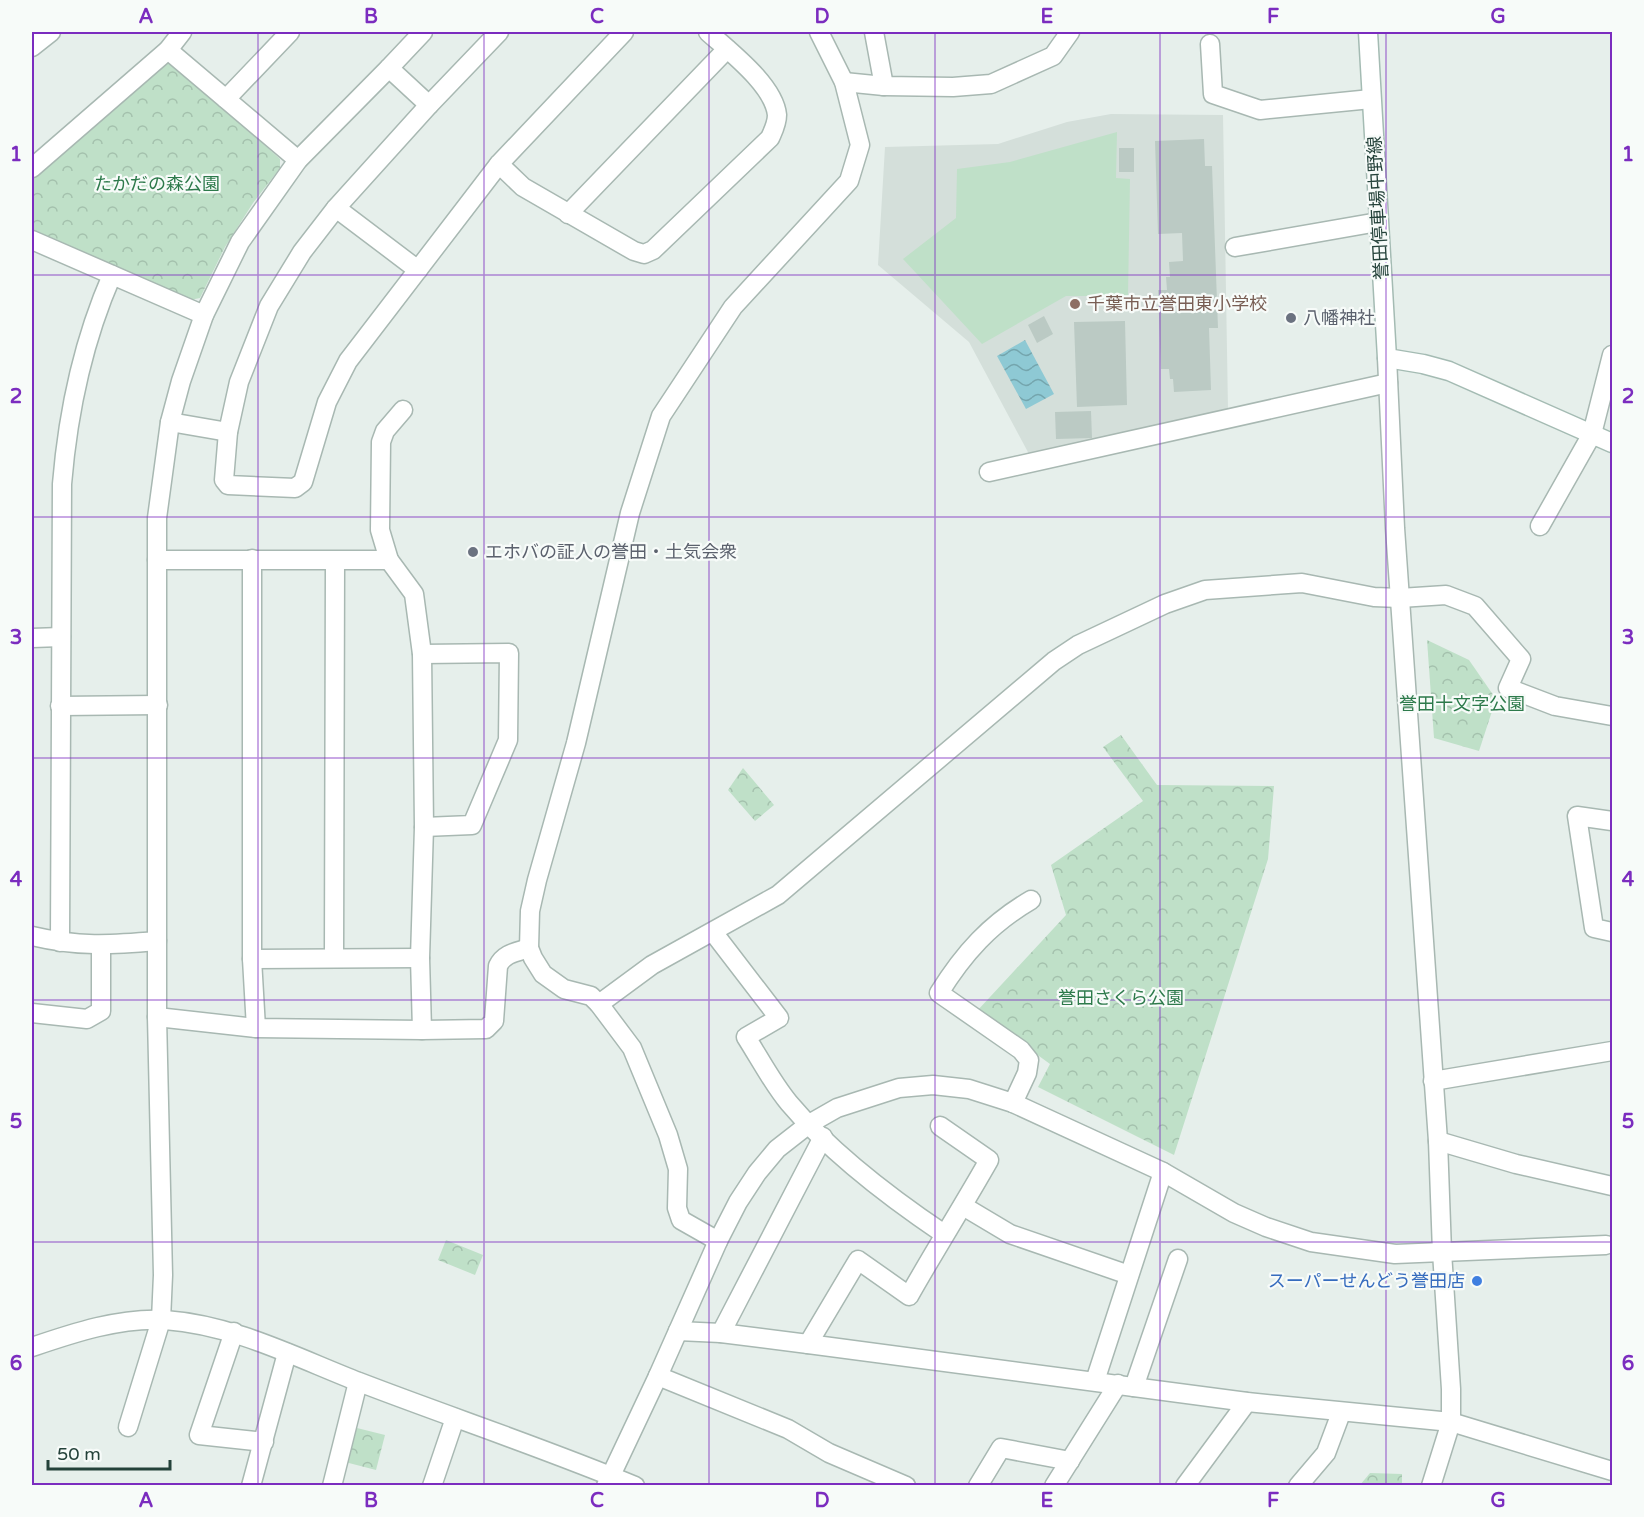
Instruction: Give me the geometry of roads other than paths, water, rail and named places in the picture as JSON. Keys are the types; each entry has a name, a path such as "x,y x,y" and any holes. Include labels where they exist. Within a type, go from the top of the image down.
{"street":[{"path":"32,48 51,32"},
{"path":"32,168 168,50 182,32"},
{"path":"226,99 290,32"},
{"path":"128,1427 161,1320 163,1275 157,1017 157,518 170,422 181,381 204,315 240,242 298,160 423,32"},
{"path":"500,32 429,105 336,208 302,252 269,306 239,382 228,432 224,480 228,485 295,488 303,482 327,402 348,361 499,164 624,32"},
{"path":"499,164 523,187 634,251 644,254 653,250 770,138 776,126 774,103 765,88 708,32"},
{"path":"718,1241 681,1220 677,1208 678,1170 668,1135 632,1048 591,996 564,989 543,974 529,948 530,911 576,743 630,513 661,416 733,307 849,181 860,145 844,82 819,32"},
{"path":"874,32 885,86"},
{"path":"844,82 885,86 953,87 991,84 1053,56 1070,32"},
{"name":"誉田停車場中野線","path":"1368,32 1400,598 1438,1141 1442,1252 1451,1389 1451,1422 1431,1485"},
{"path":"1210,44 1213,94 1260,110 1371,99"},
{"path":"568,214 727,49"},
{"path":"168,50 298,160"},
{"path":"389,68 429,105"},
{"path":"336,208 418,270"},
{"path":"1235,247 1378,222"},
{"path":"32,240 204,315"},
{"path":"60,942 60,523 65,449 83,357 100,302 112,275"},
{"path":"1540,526 1592,434 1612,355"},
{"path":"1387,358 1449,371 1612,443"},
{"path":"988,472 1388,383"},
{"path":"403,410 385,431 381,442 380,530 389,560 414,594 422,654 424,827 420,958 422,1030"},
{"path":"170,422 228,432"},
{"path":"252,559 252,959 256,1028"},
{"path":"158,560 389,560"},
{"path":"334,958 335,561"},
{"path":"599,1004 652,965 778,895 1053,661 1078,645 1165,604 1206,590 1302,584 1374,597 1446,595 1475,606 1521,659 1508,688 1555,706 1612,716"},
{"path":"32,638 61,637"},
{"path":"422,654 509,653 508,740 472,825 424,827"},
{"path":"60,706 158,705"},
{"path":"1612,821 1576,816 1594,928 1612,932"},
{"path":"1013,1103 1027,1073 1029,1060 1022,1050 939,993 958,963 979,940 1011,912 1031,900"},
{"path":"713,932 779,1017 746,1037 788,1102 885,1194 944,1234"},
{"path":"32,936 60,942 101,945 157,941"},
{"path":"32,1013 87,1019 101,1011 101,945"},
{"path":"157,1017 256,1028 486,1029 494,1021 498,966 501,960 506,955 529,948"},
{"path":"252,959 420,958"},
{"path":"1433,1081 1612,1052"},
{"path":"608,1480 658,1377 718,1241 738,1202 757,1173 777,1149 809,1124 837,1108 899,1088 933,1085 969,1089 1013,1103 1163,1172 1234,1213 1266,1227 1311,1242 1395,1254 1606,1245"},
{"path":"808,1344 858,1260 909,1296 989,1160 940,1126"},
{"path":"721,1333 823,1137"},
{"path":"1438,1141 1516,1164 1612,1186"},
{"path":"1095,1381 1163,1172"},
{"path":"963,1206 1010,1234 1130,1275"},
{"path":"1054,1485 1126,1385 1178,1259"},
{"path":"32,1347 106,1326 161,1320 205,1325 234,1332 608,1480 635,1485"},
{"path":"678,1331 721,1333 1247,1402 1451,1422 1612,1471"},
{"path":"234,1332 200,1435 264,1442"},
{"path":"251,1485 287,1353"},
{"path":"658,1377 788,1429 829,1453 906,1485"},
{"path":"332,1485 358,1382"},
{"path":"1185,1485 1247,1402"},
{"path":"1298,1485 1326,1453 1341,1413"},
{"path":"432,1485 454,1418"},
{"path":"978,1485 1001,1448 1070,1461"}],"water":[{"path":"1025,340 1054,394 1026,409 997,356"}],"place":[{"name":"千葉市立誉田東小学校","path":"1075,304"},
{"name":"八幡神社","path":"1291,318"},
{"name":"エホバの証人の誉田・土気会衆","path":"473,552"},
{"name":"スーパーせんどう誉田店","path":"1477,1281"}],"park label":[{"name":"たかだの森公園","path":"157,184"},
{"name":"誉田十文字公園","path":"1462,704"},
{"name":"誉田さくら公園","path":"1121,998"}]}
